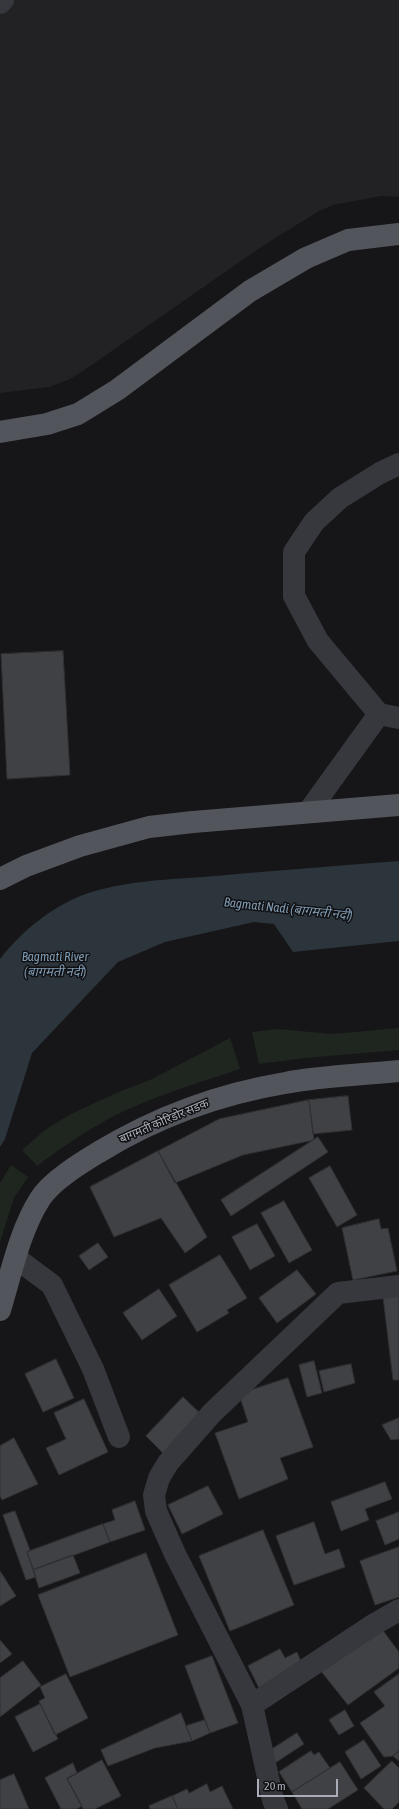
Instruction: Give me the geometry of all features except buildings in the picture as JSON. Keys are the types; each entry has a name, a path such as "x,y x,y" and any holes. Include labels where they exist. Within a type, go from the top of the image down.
{"main road":[{"path":"0,432 47,424 78,414 117,390 250,291 306,258 348,240 399,234"},
{"path":"0,879 26,866 80,846 148,827 309,811 399,805"},
{"name":"बागमती कोरिडोर सडक","path":"0,1310 29,1218 41,1197 61,1178 82,1162 114,1143 150,1125 214,1099 286,1082 399,1071"}],"street":[{"path":"0,3 3,0"},
{"path":"309,811 389,716 318,641 294,596 294,552 314,522 340,498 380,473 399,464"},
{"path":"16,1258 52,1285 93,1369 120,1437"},
{"path":"277,1809 273,1800 252,1705 156,1511 154,1495 159,1478 178,1450 212,1413 338,1293 399,1286"},
{"path":"252,1705 373,1625 399,1610"}],"shaded area":[{"path":"0,0 399,0 399,197 381,196 333,205 319,211 261,247 68,380 49,387 0,393"},
{"path":"399,1028 399,1050 305,1058 259,1064 252,1032 278,1029 332,1034"},
{"path":"230,1038 240,1069 160,1096 114,1116 94,1127 37,1166 22,1150 45,1130 69,1115 114,1094 152,1079"},
{"path":"11,1165 28,1177 14,1198 0,1242 0,1183"}],"water":[{"name":"Bagmati River (बागमती नदी)","path":"399,861 399,941 293,952 274,924 254,922 165,942 118,962 32,1053 5,1139 0,1147 0,959 37,921 71,900 83,895 98,890 127,884 157,880"}],"water label":[{"name":"Bagmati Nadi (बागमती नदी)","path":"288,909"}]}
